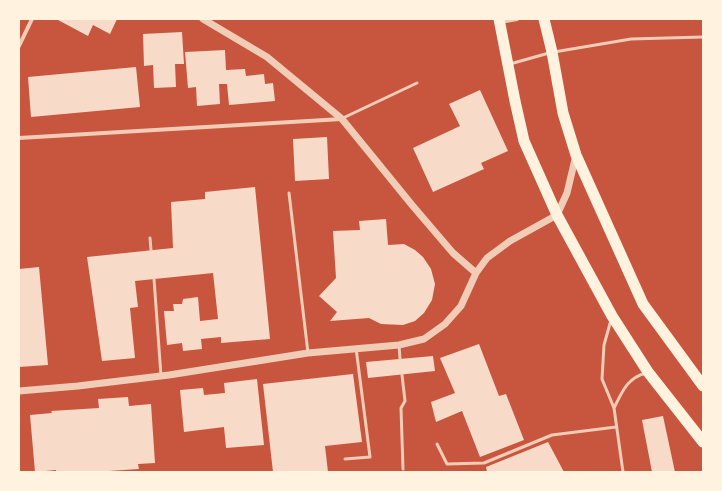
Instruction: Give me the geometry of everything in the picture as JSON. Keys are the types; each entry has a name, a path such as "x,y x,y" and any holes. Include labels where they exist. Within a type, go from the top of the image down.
{"highway":[{"path":"544,19 552,52 562,113 576,155 644,304 703,386"},
{"path":"499,21 524,141 557,215 612,316 648,372 703,442"}],"street":[{"path":"19,46 32,19"},
{"path":"203,19 267,57 342,119 453,253 476,273"},
{"path":"499,21 517,19"},
{"path":"19,138 342,119"},
{"path":"19,391 78,386 161,376 308,353 399,345 424,339 445,324 461,306 476,273 487,258 510,241 557,215 567,193 576,155"}],"lane":[{"path":"508,64 552,52 631,39 703,37"},
{"path":"342,119 417,83"},
{"path":"289,193 308,353"},
{"path":"150,238 151,250"},
{"path":"154,279 161,376"},
{"path":"612,316 604,345 602,379 614,408 623,472"},
{"path":"399,345 400,359"},
{"path":"345,460 370,457 356,348"},
{"path":"614,408 626,383 637,375 648,372"},
{"path":"402,375 405,401 401,408 403,469"},
{"path":"437,444 447,464 484,463 552,435 616,427"}],"building":[{"path":"117,19 110,34 93,25 88,36 58,20"},
{"path":"182,32 184,64 175,64 176,87 154,88 153,65 144,66 143,34"},
{"path":"225,50 226,70 245,69 246,76 264,74 265,84 273,83 275,101 229,105 227,84 219,84 220,104 197,106 196,87 188,88 185,52"},
{"path":"136,67 140,107 31,117 28,77"},
{"path":"480,90 508,151 481,163 484,169 433,192 413,148 460,126 449,104"},
{"path":"327,137 329,179 295,181 293,139"},
{"path":"255,187 270,339 221,343 221,337 201,339 202,349 183,351 182,343 167,345 164,311 174,311 173,304 182,304 183,299 198,297 200,321 218,319 213,273 135,281 138,307 130,308 135,358 102,361 87,257 173,248 171,202 205,199 205,192"},
{"path":"386,219 388,245 404,244 415,250 423,257 431,269 435,284 432,300 424,313 415,321 403,325 381,324 369,318 330,321 337,312 319,296 336,278 333,231 360,230 359,221"},
{"path":"39,267 48,365 19,367 19,269"},
{"path":"479,344 499,396 506,394 524,440 480,457 462,411 436,422 431,402 455,393 440,358"},
{"path":"433,356 435,371 368,378 366,362"},
{"path":"353,374 362,442 325,446 328,472 273,472 263,384"},
{"path":"257,379 264,445 226,448 224,427 184,432 180,390 203,388 204,395 225,393 224,383"},
{"path":"128,397 129,406 151,404 155,463 138,464 139,469 93,472 56,472 56,470 35,472 30,415 52,413 51,411 99,408 98,399"},
{"path":"663,416 675,472 652,472 642,420"},
{"path":"548,442 564,472 487,472 486,467"}]}
